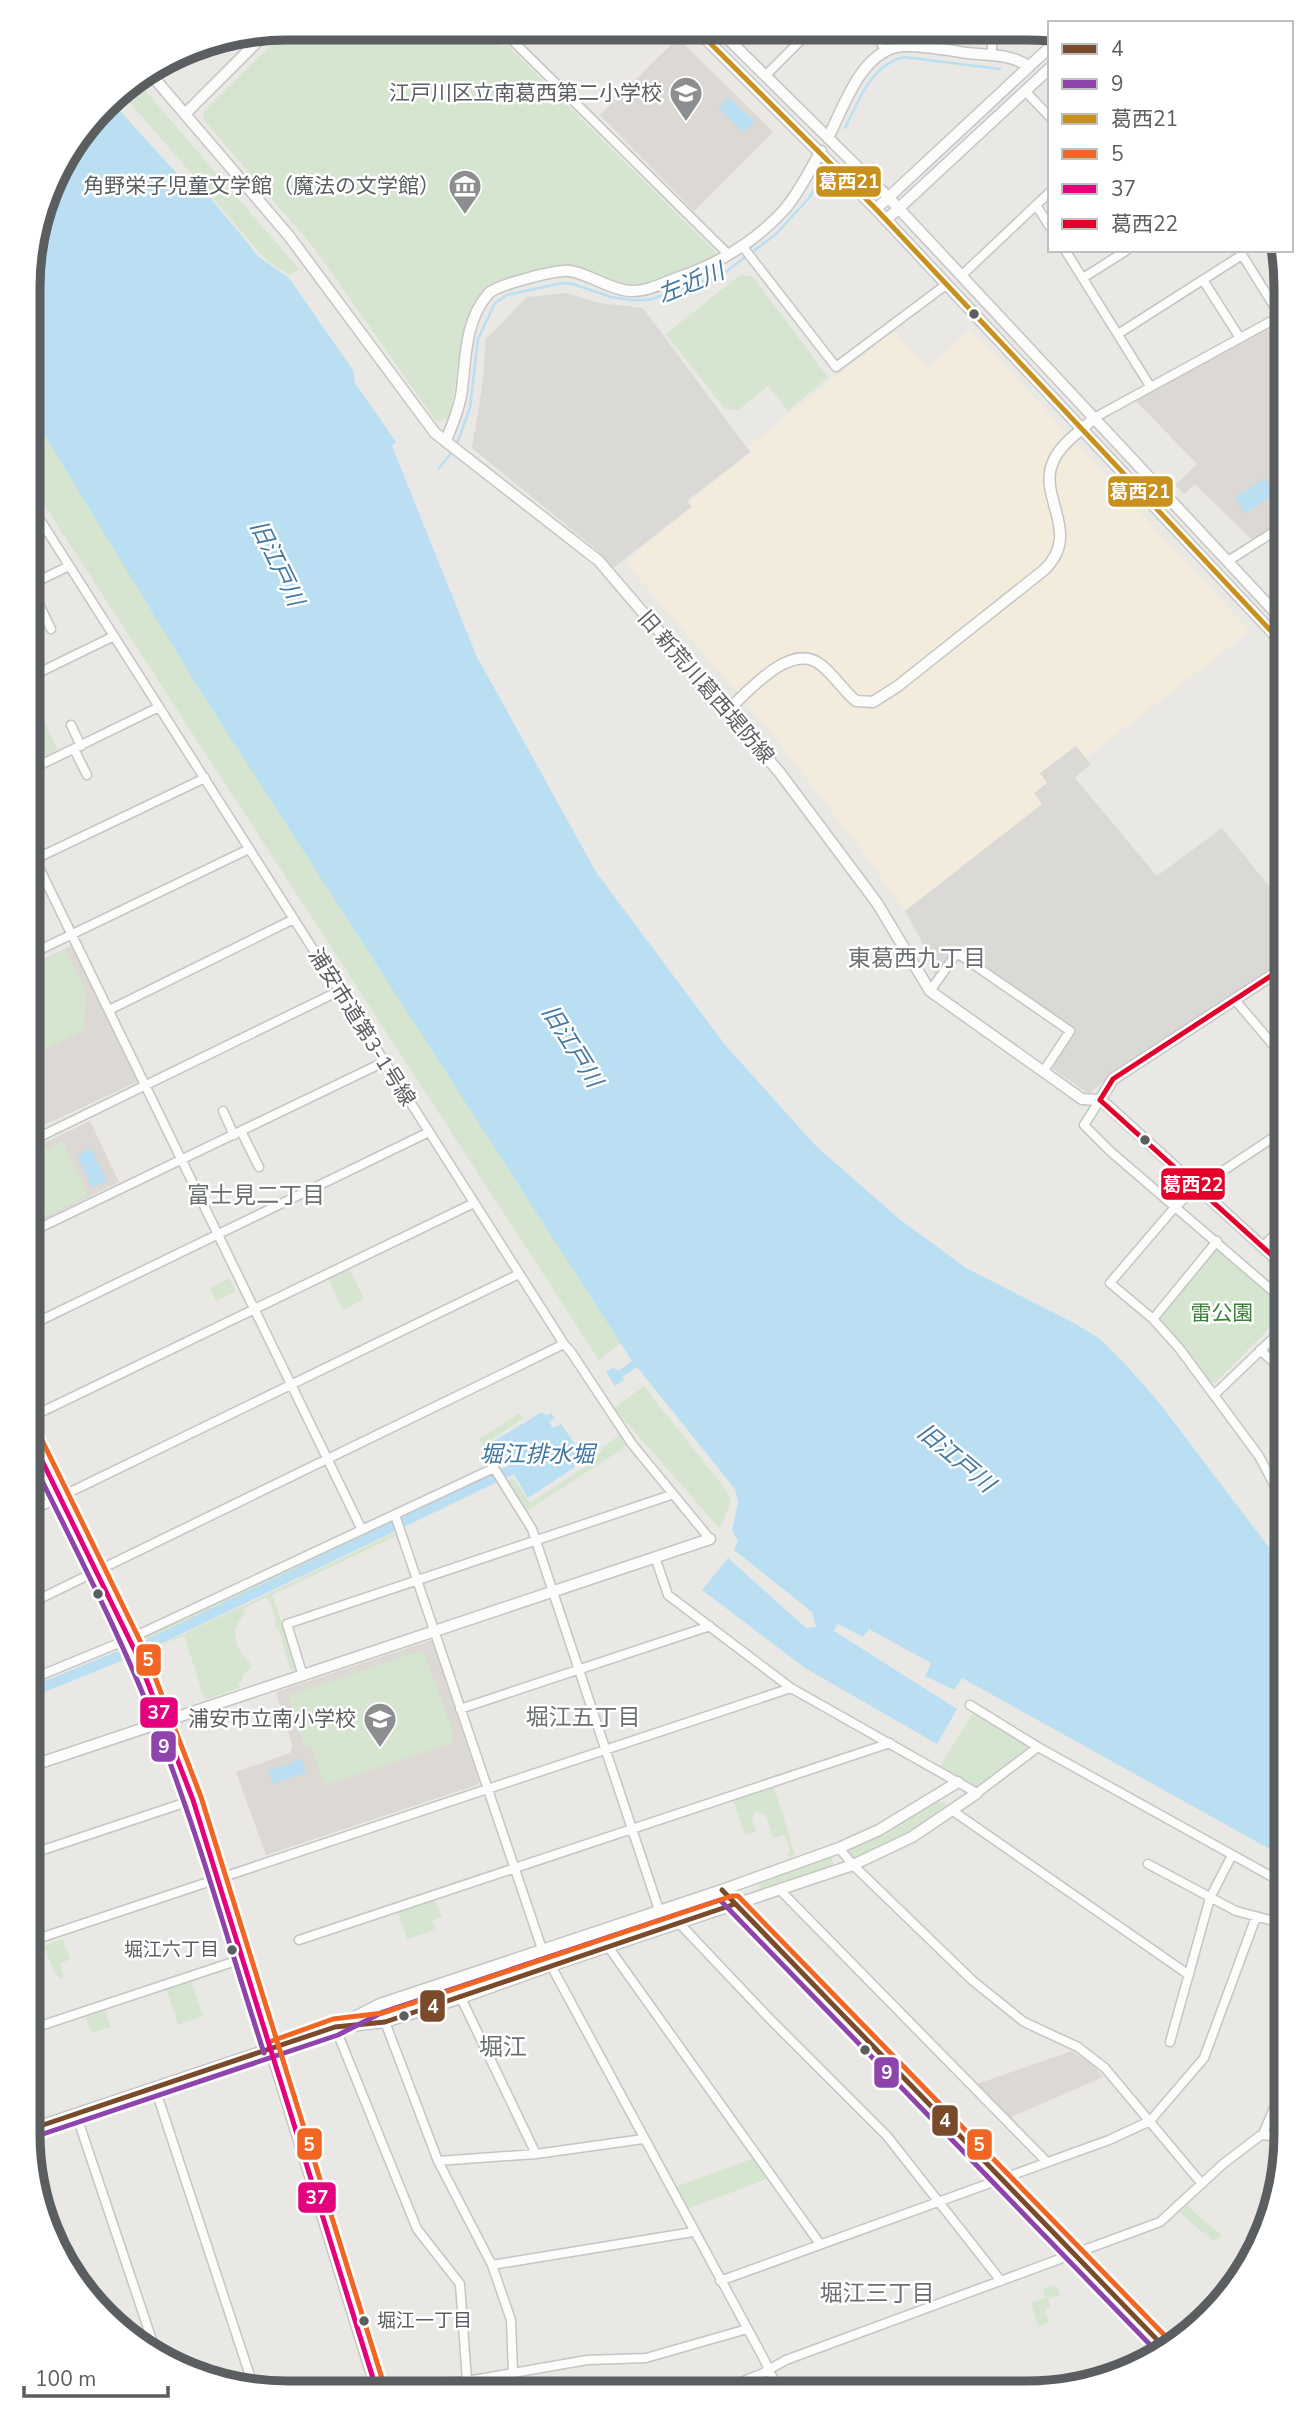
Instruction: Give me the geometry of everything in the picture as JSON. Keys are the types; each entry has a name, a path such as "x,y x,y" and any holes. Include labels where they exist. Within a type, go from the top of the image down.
{"street":[{"path":"708,40 876,209 1274,634"},
{"path":"729,40 899,208 1274,611"},
{"path":"765,76 801,40"},
{"path":"880,40 885,51"},
{"path":"992,40 992,55"},
{"path":"512,41 729,255"},
{"path":"185,114 257,42"},
{"path":"828,138 864,71 885,51 905,46 992,55 1014,59 1029,67"},
{"path":"876,209 1048,49"},
{"path":"886,220 1048,70"},
{"name":"旧 新荒川葛西堤防線","path":"155,79 289,236 431,427 599,561 780,773 877,903 930,991 1082,1099 1100,1100 1273,1257"},
{"path":"1025,91 1048,115"},
{"path":"446,440 462,391 465,350 471,327 490,291 501,285 568,270 630,291 649,288 708,268 743,247 783,210 821,152"},
{"path":"962,275 1048,194"},
{"path":"1036,205 1048,224"},
{"path":"743,247 836,367 947,284"},
{"path":"1066,252 1150,386"},
{"path":"1083,278 1124,252"},
{"path":"1118,334 1240,253 1274,302"},
{"path":"1203,280 1240,338"},
{"path":"726,712 772,670 787,661 810,659 821,664 856,701 873,702 883,698 1053,561 1060,547 1051,467 1058,453 1082,429 1094,418 1150,386 1274,320"},
{"name":"浦安市道第3-1号線","path":"40,520 564,1344 632,1444 671,1495 710,1539"},
{"path":"1228,561 1274,532"},
{"path":"40,581 69,566"},
{"path":"40,606 51,629"},
{"path":"40,672 114,636"},
{"path":"40,765 159,708"},
{"path":"71,725 87,775"},
{"path":"40,858 205,778"},
{"path":"40,950 249,849"},
{"path":"40,874 109,1010 362,1530"},
{"path":"109,1010 293,919"},
{"path":"930,991 957,953 1070,1031 1043,1072"},
{"path":"1273,1293 1217,1241 1110,1151 1084,1125 1114,1079 1274,974"},
{"path":"40,1137 339,991"},
{"path":"1235,1000 1274,1045"},
{"path":"40,1228 384,1062"},
{"path":"223,1111 259,1167"},
{"path":"40,1321 429,1132"},
{"path":"1273,1483 1259,1456 1180,1348 1153,1319 1110,1283 1175,1206 1197,1188 1274,1137"},
{"path":"40,1413 474,1203"},
{"path":"1263,1247 1273,1236"},
{"path":"1153,1319 1217,1241"},
{"path":"40,1506 519,1274"},
{"path":"1215,1394 1273,1338"},
{"path":"40,1598 564,1344"},
{"path":"1261,1350 1273,1361"},
{"path":"40,1457 137,1655 193,1800 374,2381"},
{"path":"40,1676 131,1642 494,1468 532,1529 659,1910 679,1923 887,2136 1001,2281"},
{"path":"303,1676 287,1624 671,1495"},
{"path":"395,1515 542,1949 774,2381"},
{"path":"40,1763 710,1539"},
{"path":"655,1557 668,1595 791,1688 977,1793"},
{"path":"460,1709 710,1626"},
{"path":"40,1938 791,1688"},
{"path":"971,1705 1038,1747 1273,1877"},
{"path":"299,1940 890,1743"},
{"path":"335,2027 385,2022 853,1865 912,1837 953,1811 1038,1747"},
{"path":"40,2126 272,2050 335,2027 380,2004 722,1890 839,1848 879,1830 958,1782"},
{"path":"40,1851 193,1800"},
{"path":"953,1811 1189,1975"},
{"path":"839,1848 853,1865 973,1981 1024,2022 1090,2055 1105,2068 1202,2184"},
{"path":"1170,2042 1210,1898 1232,1855"},
{"path":"1148,1864 1210,1898 1256,1917 1273,1921"},
{"path":"779,1889 1047,2162"},
{"path":"722,1890 1159,2342"},
{"path":"720,2281 1109,2140 1150,2122 1204,2058 1256,1917"},
{"path":"609,1948 820,2244"},
{"path":"40,2026 242,1959"},
{"path":"461,1998 536,2154"},
{"path":"385,2022 438,2161 492,2265 511,2320 513,2374"},
{"path":"335,2027 417,2229 460,2284 467,2381 587,2360 627,2360 658,2356 747,2329"},
{"path":"155,2088 251,2378"},
{"path":"742,2381 786,2360 1160,2222 1238,2152 1264,2134 1273,2112"},
{"path":"76,2114 152,2340"},
{"path":"1264,2134 1273,2135"},
{"path":"438,2161 536,2154 643,2139"},
{"path":"492,2265 693,2232"}],"shaded area":[{"name":"江戸川区立南葛西第二小学校","path":"676,40 680,40 773,132 694,211 600,115"},
{"path":"567,293 599,303 643,308 750,452 687,501 691,507 613,568 597,550 472,448 482,388 486,339 527,297"},
{"path":"1274,327 1274,525 1252,540 1195,484 1184,494 1175,485 1197,464 1136,401"},
{"path":"970,329 1250,631 1086,758 1076,746 1041,773 1048,783 1043,804 905,911 770,731 625,562 693,507 690,501 752,452 748,447 893,331 929,369"},
{"path":"1076,746 1091,764 1075,778 1157,876 1222,828 1274,892 1274,967 1112,1074 1089,1094 1050,1067 1075,1029 956,946 935,975 921,940 905,911 1042,804 1034,793 1047,783 1040,773"},
{"path":"73,945 139,1081 40,1127 40,961"},
{"path":"90,1121 119,1182 40,1222 40,1145"},
{"name":"浦安市立南小学校","path":"432,1640 479,1781 477,1785 266,1855 236,1772 290,1753 292,1745 276,1692"},
{"path":"1072,2051 1091,2063 1103,2077 1009,2118 977,2084"}],"green space":[{"path":"275,41 496,41 502,47 506,44 714,251 717,258 648,283 628,285 568,266 500,280 487,288 466,326 450,419 436,421 314,248 203,119 204,111"},
{"path":"142,87 299,269 290,275 266,260 127,99"},
{"path":"740,275 752,276 828,377 788,411 768,386 737,411 724,408 666,334"},
{"path":"40,421 621,1343 599,1360 40,498"},
{"path":"40,713 58,750 40,759"},
{"path":"65,950 86,992 84,1030 40,1052 40,962"},
{"path":"62,1141 88,1195 40,1219 40,1152"},
{"name":"雷公園","path":"1217,1249 1221,1249 1273,1297 1273,1324 1215,1383 1210,1381 1161,1322 1161,1317"},
{"path":"349,1268 364,1299 343,1310 328,1278"},
{"path":"229,1278 236,1291 216,1301 210,1288"},
{"path":"644,1386 726,1490 731,1501 720,1529 614,1408"},
{"path":"520,1413 523,1418 492,1440 497,1450 489,1456 479,1439"},
{"path":"620,1435 627,1446 525,1512 506,1482 513,1478 530,1503 589,1464 580,1450 588,1445 596,1456 602,1451 601,1448"},
{"path":"389,1522 391,1524 146,1640 148,1636"},
{"path":"394,1533 396,1536 272,1595 297,1669 291,1671 267,1597 244,1608 236,1628 238,1646 251,1668 244,1674 241,1683 238,1682 240,1688 205,1700 184,1636 151,1650"},
{"path":"423,1650 453,1732 451,1743 325,1785 310,1745 304,1746 288,1696"},
{"path":"974,1711 1029,1746 1029,1749 980,1786 975,1786 940,1766"},
{"path":"774,1787 795,1855 789,1857 787,1854 791,1852 784,1835 773,1838 766,1816 760,1812 755,1812 752,1821 756,1832 745,1835 733,1800"},
{"path":"939,1801 945,1802 947,1806 943,1811 890,1843 857,1858 852,1857 850,1851 853,1846"},
{"path":"831,1856 834,1866 761,1891 758,1883"},
{"path":"434,1898 442,1917 433,1920 436,1930 407,1939 397,1910"},
{"path":"654,1916 660,1920 657,1926 564,1957 559,1953 561,1948"},
{"path":"63,1939 70,1959 60,1964 64,1977 61,1979 55,1974 44,1946"},
{"path":"528,1958 535,1961 532,1968 391,2014 389,2005"},
{"path":"191,1980 203,2016 178,2025 166,1988"},
{"path":"104,2009 111,2027 92,2033 85,2016"},
{"path":"752,2159 767,2179 687,2209 675,2187"},
{"path":"1188,2205 1220,2233 1221,2237 1213,2241 1180,2213"},
{"path":"1056,2285 1060,2295 1048,2299 1051,2307 1045,2309 1049,2322 1038,2327 1031,2303 1045,2298 1043,2288"}],"water":[{"path":"729,97 755,122 744,133 718,108"},
{"name":"旧江戸川","path":"117,108 199,198 208,195 259,257 289,278 353,370 355,383 396,442 392,446 476,655 596,872 726,1046 816,1146 898,1218 966,1268 1100,1339 1161,1405 1273,1553 1273,1851 962,1678 954,1690 925,1676 931,1663 869,1629 863,1637 838,1624 834,1631 957,1709 937,1744 805,1668 702,1590 728,1558 806,1628 816,1627 812,1612 734,1550 738,1541 732,1530 738,1503 735,1489 637,1367 622,1377 624,1380 615,1386 606,1372 614,1367 618,1371 632,1361 194,681 40,427 40,287 45,239 53,208 73,164 101,124"},
{"path":"1265,478 1274,492 1245,513 1235,497"},
{"path":"91,1148 107,1181 92,1188 77,1155"},
{"name":"堀江排水堀","path":"542,1412 546,1416 551,1413 555,1418 549,1422 553,1428 561,1424 578,1449 573,1460 575,1467 528,1498 494,1441"},
{"path":"301,1759 306,1772 273,1784 268,1771"}],"waterway":[{"name":"左近川","path":"845,128 867,85 893,61 904,57 1000,69"},
{"name":"左近川","path":"456,446 470,408 478,339 495,303 507,295 562,283 611,297 649,300 723,274 776,234 809,198 822,176"},
{"name":"左近川","path":"439,468 452,452"},
{"path":"40,1688 151,1643 511,1470"}],"transit line":[{"name":"葛西21","path":"707,40 876,209 1274,634"},
{"name":"葛西22","path":"1100,1100 1113,1079 1274,974"},
{"name":"葛西22","path":"1100,1100 1273,1257"},
{"name":"5","path":"40,1436 145,1651 201,1797 383,2381"},
{"name":"37","path":"40,1457 137,1655 193,1800 374,2381"},
{"name":"9","path":"40,1476 111,1621 171,1764 264,2053"},
{"name":"4","path":"722,1890 1159,2342"},
{"name":"5","path":"269,2042 333,2019 383,2013 738,1896 1166,2337"},
{"name":"9","path":"40,2135 338,2035 383,2012 720,1900 1152,2347"},
{"name":"4","path":"40,2126 335,2027 385,2022 735,1904"}],"place":[{"name":"江戸川区立南葛西第二小学校","path":"686,123"},
{"name":"角野栄子児童文学館（魔法の文学館）","path":"465,216"},
{"name":"浦安市立南小学校","path":"380,1749"},
{"name":"堀江六丁目","path":"232,1950"},
{"name":"堀江一丁目","path":"364,2321"}],"district":[{"name":"東葛西九丁目","path":"917,958"},
{"name":"富士見二丁目","path":"256,1195"},
{"name":"堀江五丁目","path":"583,1717"},
{"name":"堀江","path":"503,2047"},
{"name":"堀江三丁目","path":"877,2293"}]}
